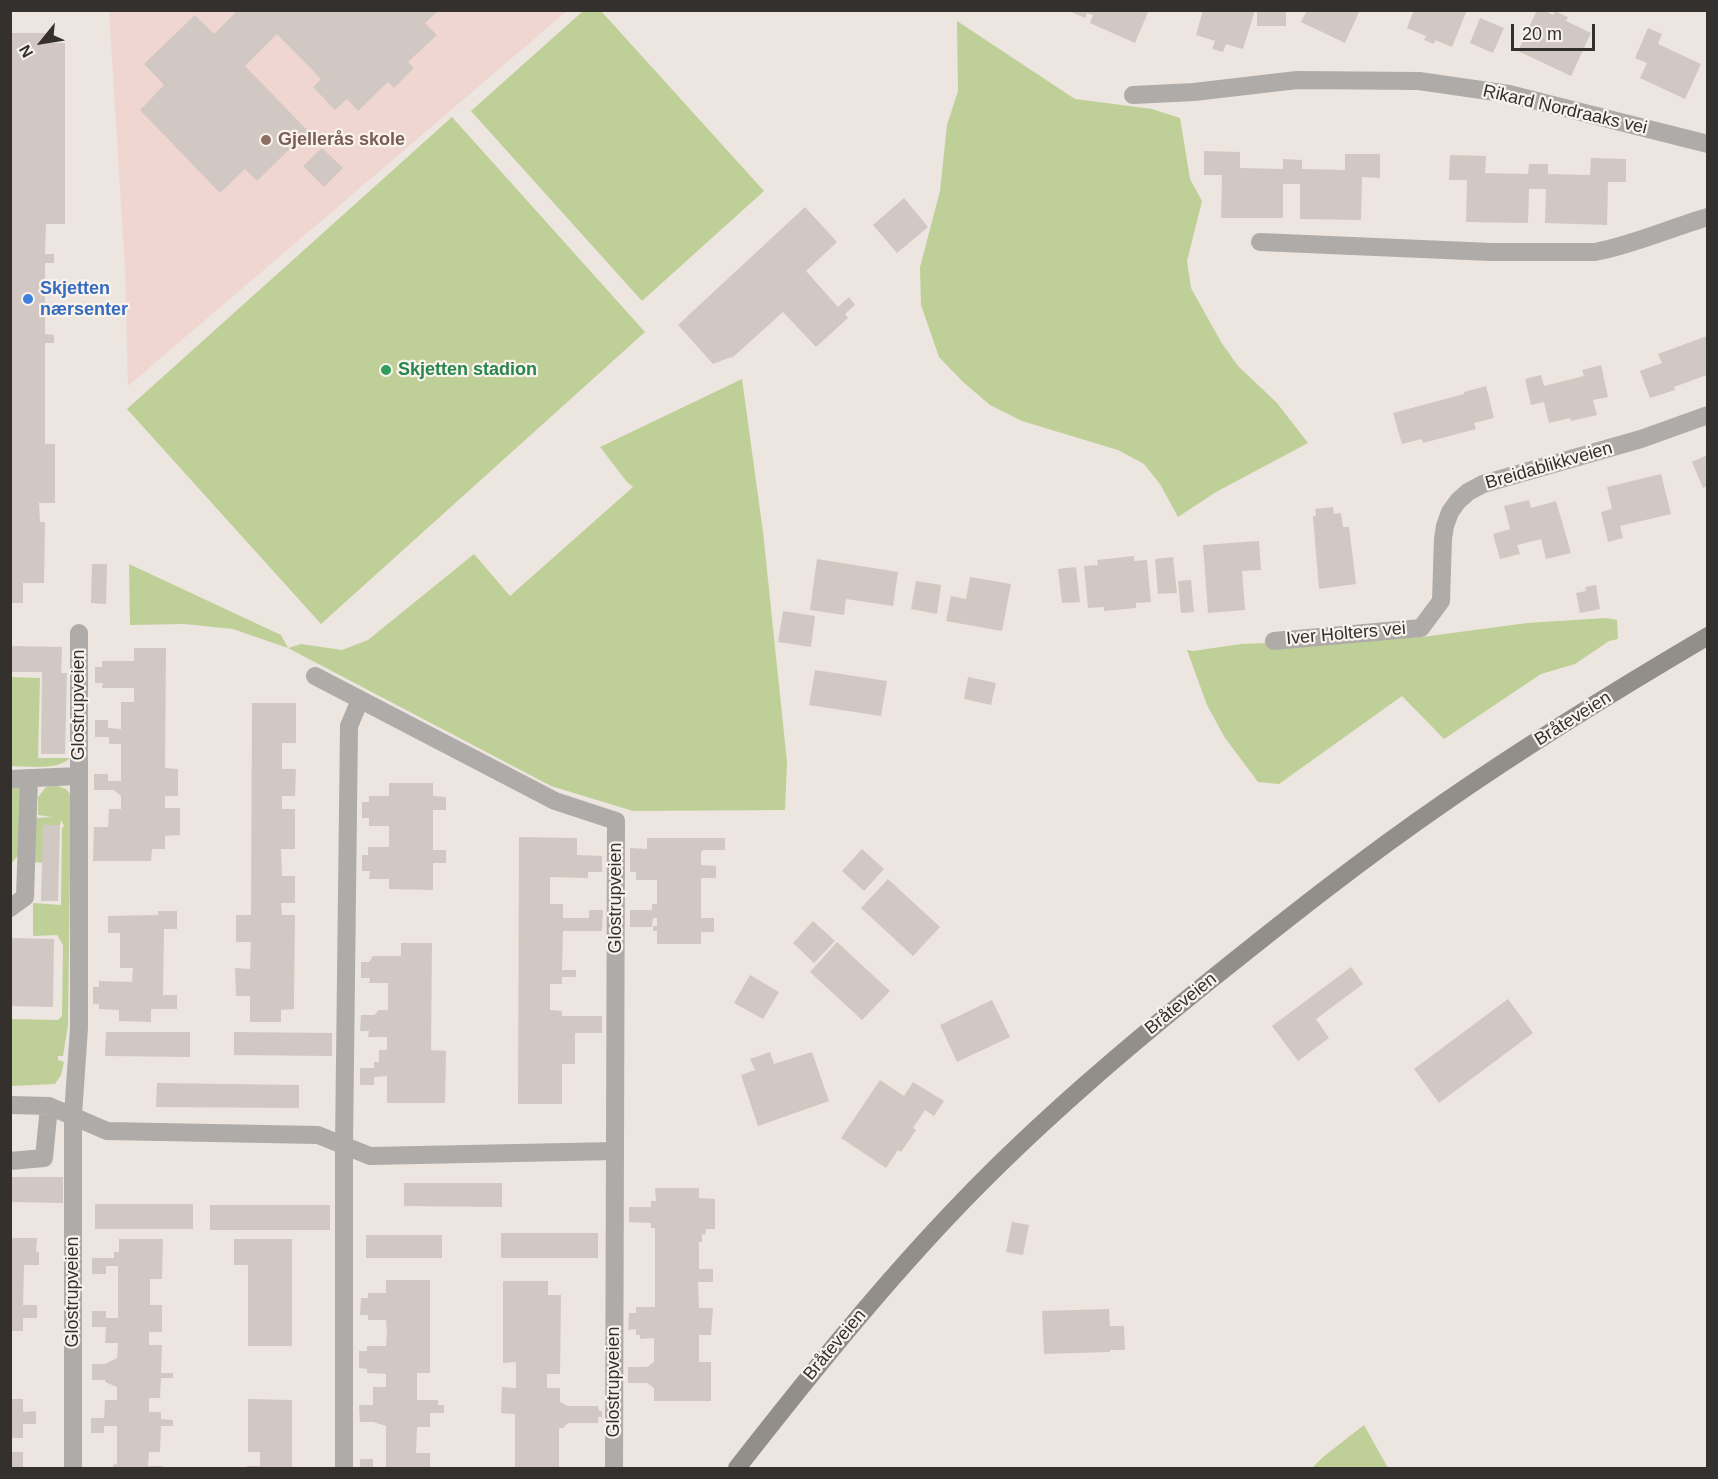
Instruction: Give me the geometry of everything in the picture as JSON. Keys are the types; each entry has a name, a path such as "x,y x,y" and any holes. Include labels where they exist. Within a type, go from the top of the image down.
{"main road":[{"name":"Bråteveien","path":"737,1468 814,1370 923,1243 1012,1152 1116,1058 1257,942 1403,831 1526,748 1707,636"}],"street":[{"name":"Rikard Nordraaks vei","path":"1133,95 1194,92 1297,80 1419,81 1509,94 1707,144"},
{"path":"1260,242 1491,252 1595,252 1611,249 1674,226 1707,217"},
{"name":"Breidablikkveien","path":"1441,601 1445,526 1458,501 1468,492 1483,484 1641,439 1707,415"},
{"name":"Iver Holters vei","path":"1274,641 1420,628 1441,601"},
{"name":"Glostrupveien","path":"73,1468 73,1115 79,1028 79,633"},
{"name":"Glostrupveien","path":"315,676 555,801 616,821 614,1468"},
{"path":"344,1468 344,1145 350,726 360,700"},
{"name":"Glostrupveien","path":"10,779 79,776"},
{"path":"10,908 25,897 29,778"},
{"path":"10,1105 49,1106 106,1131 318,1135 370,1156 615,1151"},
{"path":"10,1161 44,1158 49,1106"}],"shaded area":[{"name":"Gjellerås skole","path":"109,11 567,11 128,386 125,269"}],"green space":[{"path":"583,11 601,11 764,191 642,301 471,111"},
{"path":"957,21 1075,99 1152,109 1180,118 1190,179 1202,201 1187,261 1191,288 1221,342 1238,366 1277,403 1308,443 1216,492 1178,517 1160,484 1144,464 1118,450 1022,421 990,405 939,357 921,305 920,267 940,191 947,125 958,91"},
{"name":"Skjetten stadion","path":"452,117 645,332 321,624 127,409"},
{"path":"742,379 763,532 787,762 785,810 633,811 551,786 288,648 301,644 342,650 368,640 474,554 510,596 633,487 600,447"},
{"path":"129,564 281,635 288,648 233,629 184,624 130,625"},
{"path":"1606,618 1617,620 1618,639 1609,641 1575,664 1541,674 1444,739 1402,696 1279,784 1258,782 1225,738 1207,705 1187,650 1241,644 1422,637 1527,623"},
{"path":"11,677 40,678 38,758 70,758 58,765 11,766"},
{"path":"55,785 66,789 71,795 68,1025 63,1056 58,1056 58,1060 64,1062 61,1075 55,1084 11,1086 10,1019 58,1020 62,1016 63,945 57,935 33,936 33,903 61,905 62,828 64,826 61,820 60,825 43,825 43,863 35,862 36,818 52,817 38,815 38,797 46,787"},
{"path":"11,786 19,786 21,793 21,852 11,864"},
{"path":"1364,1425 1388,1468 1312,1468 1323,1457"}],"building":[{"path":"233,10 436,10 437,12 425,23 437,35 408,62 414,68 394,88 388,82 358,111 347,99 335,110 313,87 321,79 277,34 245,66 308,131 257,181 245,169 220,193 140,110 164,85 144,64 195,15 214,34 235,13"},
{"path":"1067,10 1149,10 1135,43 1090,23 1093,15 1087,13 1085,18"},
{"path":"1203,10 1255,10 1243,49 1226,44 1223,52 1212,49 1215,41 1196,35"},
{"path":"1257,10 1286,10 1286,26 1257,26"},
{"path":"1307,10 1360,10 1345,43 1301,22"},
{"path":"1414,10 1467,10 1452,47 1435,40 1434,44 1424,40 1426,36 1407,28"},
{"path":"1537,10 1544,10 1553,15 1555,11 1568,17 1566,21 1591,33 1571,76 1518,51"},
{"path":"1480,18 1504,28 1493,53 1470,43"},
{"path":"1648,28 1662,34 1658,44 1701,64 1685,99 1640,78 1647,63 1635,58"},
{"name":"Skjetten nærsenter","path":"10,33 48,33 48,43 65,43 65,224 46,224 45,254 54,254 54,263 45,263 45,334 54,335 54,343 45,343 45,444 55,444 55,503 39,503 40,522 45,522 44,583 23,583 23,603 10,603"},
{"path":"322,148 343,168 324,187 303,166"},
{"path":"1204,151 1240,152 1240,168 1283,169 1283,159 1302,160 1302,169 1345,170 1345,154 1380,154 1380,178 1362,177 1361,220 1300,219 1300,184 1283,184 1283,218 1221,218 1222,175 1204,175"},
{"path":"1450,155 1486,156 1485,173 1528,174 1529,164 1548,164 1548,174 1590,175 1591,158 1626,159 1626,182 1608,182 1607,225 1545,223 1546,189 1529,189 1528,223 1466,222 1467,180 1449,180"},
{"path":"904,198 928,227 897,253 873,225"},
{"path":"805,207 837,242 806,271 838,307 849,297 855,305 845,314 848,318 816,347 783,312 732,358 713,364 678,325"},
{"path":"1707,336 1707,375 1674,387 1675,390 1650,398 1640,371 1662,363 1658,354"},
{"path":"1601,365 1608,397 1593,400 1597,415 1549,423 1544,402 1531,405 1525,379 1541,375 1544,386 1584,376 1582,370"},
{"path":"1486,386 1494,418 1474,423 1476,429 1423,443 1422,439 1402,444 1393,413"},
{"path":"1707,455 1707,486 1703,488 1692,462"},
{"path":"1661,474 1671,514 1620,526 1623,538 1608,542 1601,512 1612,509 1607,487"},
{"path":"1529,500 1531,508 1556,501 1571,553 1546,559 1541,539 1517,545 1520,554 1500,559 1493,534 1510,529 1504,506"},
{"path":"1333,507 1334,514 1341,513 1343,527 1349,527 1356,584 1319,589 1313,516 1316,516 1315,509"},
{"path":"1259,541 1261,570 1242,571 1245,610 1208,613 1203,545"},
{"path":"1134,556 1134,561 1147,560 1151,602 1136,603 1136,608 1104,611 1104,607 1088,608 1084,566 1098,565 1097,560"},
{"path":"1173,557 1177,593 1158,594 1155,559"},
{"path":"817,559 898,572 893,606 846,599 844,615 810,610"},
{"path":"92,564 107,564 106,604 91,603"},
{"path":"1076,567 1080,602 1062,603 1058,569"},
{"path":"970,577 1011,584 1002,631 946,621 951,596 966,599"},
{"path":"1191,580 1194,612 1181,613 1178,581"},
{"path":"916,581 941,585 937,614 911,609"},
{"path":"1596,585 1600,609 1580,613 1576,593 1586,591 1585,587"},
{"path":"783,611 815,616 811,647 778,642"},
{"path":"10,646 62,647 61,673 67,673 65,754 41,754 42,672 10,672"},
{"path":"134,648 166,648 165,768 178,769 178,796 165,796 165,808 180,808 180,835 165,836 165,849 152,849 151,861 93,861 94,827 108,827 109,809 121,809 121,796 114,790 94,790 94,774 108,774 108,781 121,781 121,744 109,744 109,737 95,737 95,720 108,720 108,728 121,729 121,702 134,702 134,688 102,688 103,683 95,683 95,667 102,667 102,661 134,661"},
{"path":"815,670 887,681 881,716 809,705"},
{"path":"968,677 996,683 991,705 964,699"},
{"path":"252,703 296,703 296,743 282,743 282,769 296,769 295,796 282,796 282,809 295,809 295,849 281,849 282,876 295,876 295,903 281,903 282,915 295,915 294,1009 281,1010 281,1022 250,1022 250,996 236,996 235,968 250,969 251,942 236,942 236,915 251,915"},
{"path":"389,783 433,783 433,796 446,797 446,810 433,810 433,850 446,850 446,863 433,863 433,890 389,889 389,879 369,879 370,871 362,871 362,855 368,855 368,847 389,847 389,826 369,826 369,818 362,818 362,802 369,802 369,796 389,796"},
{"path":"43,825 60,825 58,901 41,901"},
{"path":"519,837 577,838 577,855 602,856 602,872 588,872 588,878 550,877 550,904 563,904 563,918 589,918 589,910 603,910 602,931 563,931 562,970 576,970 576,977 562,977 562,984 550,984 550,1010 562,1011 562,1016 602,1016 602,1033 575,1033 575,1064 562,1064 562,1104 518,1104"},
{"path":"647,838 725,838 725,850 703,850 701,852 701,865 716,866 716,878 701,878 701,918 714,918 714,932 701,932 701,944 657,944 657,931 653,931 653,926 657,926 657,918 653,918 652,927 630,927 630,910 652,910 652,904 657,904 657,880 636,880 636,872 630,872 630,848 647,849"},
{"path":"862,849 884,869 864,891 842,871"},
{"path":"888,879 940,927 913,956 861,908"},
{"path":"158,911 177,911 177,929 164,929 163,995 177,995 177,1009 151,1009 151,1022 119,1021 119,1010 99,1009 99,1004 93,1004 93,987 99,987 99,981 132,982 133,968 120,968 120,933 108,933 108,916 158,915"},
{"path":"813,921 835,941 814,963 793,943"},
{"path":"10,938 54,939 53,1007 10,1006"},
{"path":"837,942 890,991 862,1020 810,972"},
{"path":"401,943 432,943 431,1050 446,1051 445,1103 387,1103 387,1076 374,1077 374,1085 360,1085 360,1068 374,1068 374,1062 379,1062 379,1050 387,1050 387,1037 368,1037 369,1031 360,1031 361,1015 374,1015 379,1010 388,1010 388,983 369,983 370,978 361,978 361,962 369,962 373,956 401,956"},
{"path":"1351,967 1363,984 1316,1019 1329,1038 1298,1061 1272,1026"},
{"path":"750,975 779,992 763,1019 734,1003"},
{"path":"1508,999 1533,1033 1439,1103 1414,1069"},
{"path":"992,1000 1010,1037 957,1062 940,1025"},
{"path":"106,1032 190,1032 190,1057 105,1056"},
{"path":"234,1032 332,1033 332,1056 234,1055"},
{"path":"770,1052 774,1064 812,1052 829,1101 758,1126 741,1075 755,1070 750,1059"},
{"path":"880,1080 904,1096 913,1082 944,1101 934,1116 925,1110 913,1128 916,1130 901,1152 898,1150 886,1168 841,1138"},
{"path":"157,1083 299,1085 299,1108 156,1107"},
{"path":"10,1177 63,1177 63,1203 10,1202"},
{"path":"404,1183 502,1183 502,1207 404,1206"},
{"path":"655,1188 699,1188 699,1198 715,1199 715,1229 706,1229 705,1235 702,1234 702,1242 699,1242 699,1269 713,1269 713,1282 698,1282 699,1308 713,1308 711,1335 699,1335 699,1362 711,1362 711,1401 654,1401 654,1388 647,1383 628,1383 628,1367 647,1367 654,1362 654,1338 640,1339 640,1335 636,1335 636,1329 628,1330 629,1313 636,1313 636,1307 655,1307 655,1228 651,1228 651,1223 629,1222 629,1207 651,1207 651,1201 656,1201"},
{"path":"95,1204 193,1204 193,1229 95,1229"},
{"path":"210,1205 330,1205 330,1230 210,1230"},
{"path":"1012,1222 1029,1225 1023,1255 1006,1252"},
{"path":"501,1233 598,1233 598,1258 501,1258"},
{"path":"366,1235 442,1235 442,1258 366,1258"},
{"path":"10,1238 37,1238 36,1252 39,1252 39,1265 24,1265 23,1305 37,1305 37,1318 23,1318 23,1331 10,1331"},
{"path":"119,1239 163,1239 162,1279 150,1279 150,1305 162,1305 162,1332 149,1332 149,1345 162,1345 161,1373 173,1373 173,1378 161,1378 160,1398 149,1398 149,1412 161,1412 161,1419 173,1420 173,1426 161,1426 160,1452 149,1452 148,1466 163,1466 163,1468 113,1468 113,1465 117,1464 117,1426 104,1426 104,1433 91,1433 91,1418 104,1418 105,1400 117,1400 117,1387 105,1380 92,1380 92,1364 105,1364 117,1358 118,1345 118,1343 105,1343 106,1327 92,1327 92,1311 106,1311 106,1318 118,1318 118,1266 106,1266 106,1274 92,1274 92,1258 114,1258 114,1252 119,1252"},
{"path":"234,1239 292,1239 292,1346 248,1346 248,1265 234,1265"},
{"path":"386,1280 430,1280 430,1373 417,1373 417,1400 438,1400 438,1405 444,1405 444,1413 430,1413 430,1427 417,1427 416,1453 430,1453 430,1468 386,1468 386,1426 373,1422 360,1422 359,1405 373,1405 373,1387 386,1387 386,1374 367,1373 367,1369 359,1368 359,1351 367,1351 367,1346 386,1346 387,1333 386,1320 368,1320 368,1315 360,1315 361,1298 368,1298 368,1293 386,1293"},
{"path":"503,1281 548,1281 548,1295 561,1295 560,1374 547,1374 547,1388 560,1388 560,1402 568,1406 598,1406 599,1411 602,1411 602,1417 598,1417 598,1423 568,1423 563,1428 559,1428 559,1468 515,1468 515,1414 501,1413 502,1387 516,1388 516,1362 503,1363"},
{"path":"1109,1309 1110,1326 1124,1326 1125,1350 1044,1354 1042,1311"},
{"path":"10,1399 23,1399 23,1412 36,1411 36,1424 23,1424 23,1438 10,1438"},
{"path":"248,1399 292,1400 292,1468 247,1468 247,1466 260,1466 260,1452 248,1452"},
{"path":"10,1452 23,1452 23,1468 10,1468"},
{"path":"360,1459 373,1459 373,1468 360,1468"}],"place":[{"name":"Gjellerås skole","path":"266,140"},
{"name":"Skjetten nærsenter","path":"28,299"},
{"name":"Skjetten stadion","path":"386,370"}]}
